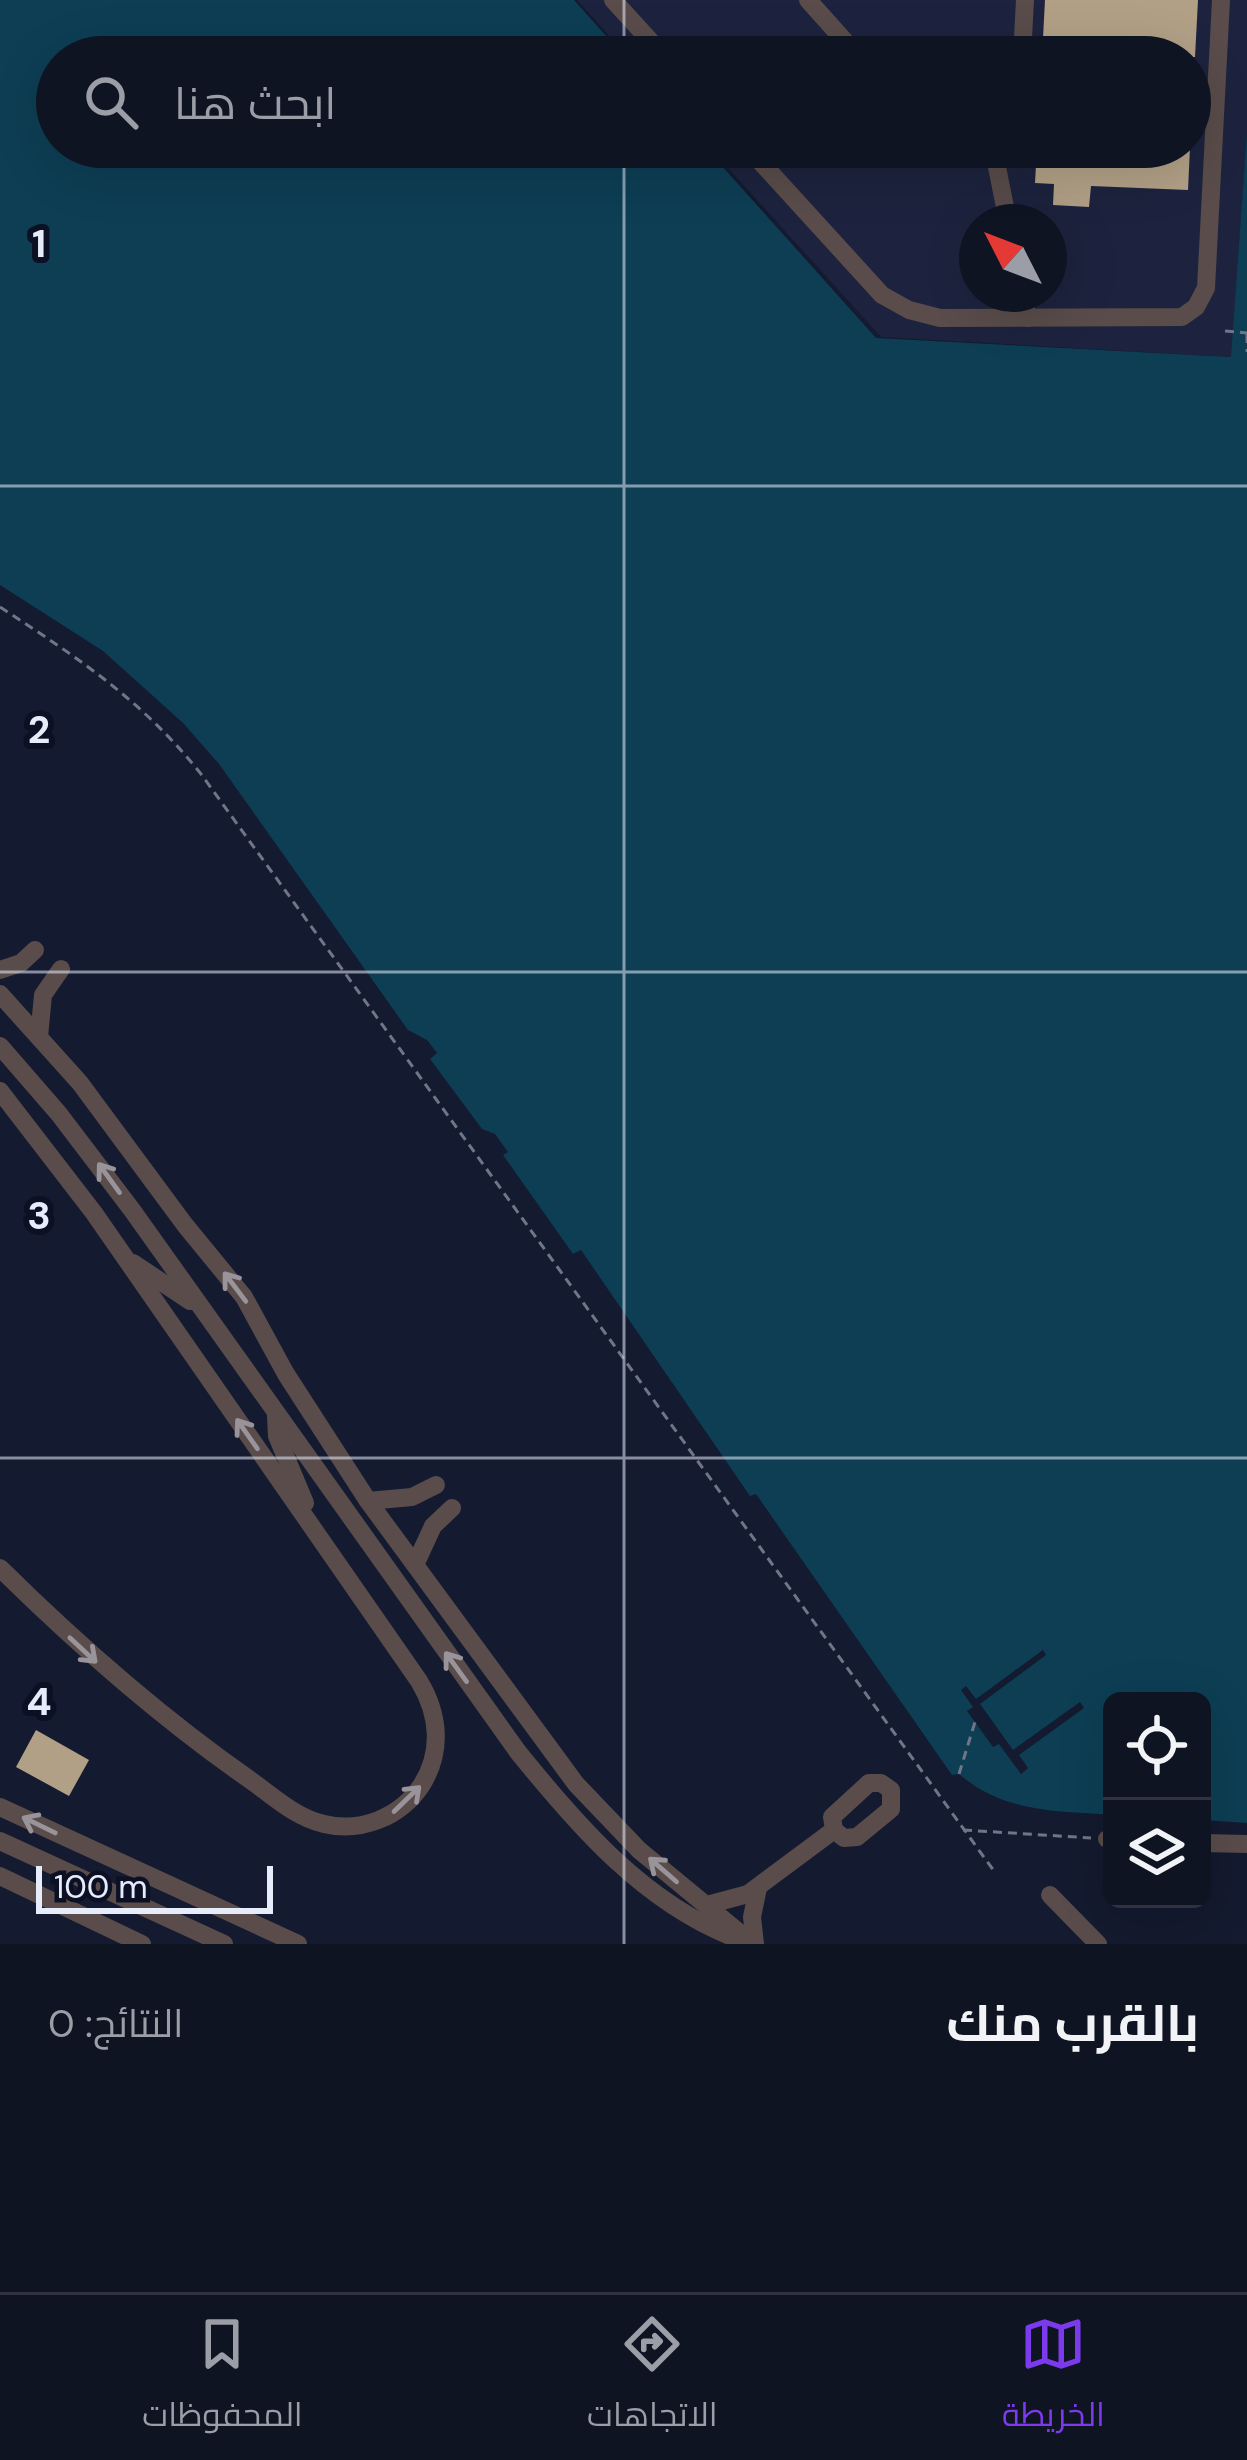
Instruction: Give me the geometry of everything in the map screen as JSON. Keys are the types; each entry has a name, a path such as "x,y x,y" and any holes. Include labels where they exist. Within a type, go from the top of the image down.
{"street":[{"path":"614,0 646,36"},
{"path":"808,0 840,36"},
{"path":"824,0 832,27"},
{"path":"1023,36 1024,0"},
{"path":"765,168 895,304 940,318 1174,318 1190,313 1201,302 1207,281 1221,0"},
{"path":"997,168 1004,204"},
{"path":"1027,312 1028,318"},
{"path":"0,970 21,963 35,950"},
{"path":"39,1037 43,995 61,969"},
{"path":"0,994 122,1135 185,1226 244,1297 277,1359 368,1501 576,1784 628,1839 753,1944"},
{"path":"0,1046 97,1161 518,1752 562,1806 641,1882 681,1910 753,1944"},
{"path":"0,1092 65,1172 419,1682 435,1722 431,1766 416,1792 394,1812 353,1826 323,1824 296,1813 172,1725 100,1666 0,1568"},
{"path":"122,1255 199,1306"},
{"path":"276,1414 277,1436 314,1530"},
{"path":"368,1501 412,1497 436,1485"},
{"path":"415,1565 433,1526 452,1508"},
{"path":"0,1807 298,1944"},
{"path":"707,1905 758,1888 834,1830"},
{"path":"0,1841 224,1944"},
{"path":"1211,1843 1247,1844"},
{"path":"100,1888 113,1861"},
{"path":"0,1876 142,1944"},
{"path":"753,1944 758,1888"},
{"path":"1050,1895 1097,1944"}],"path":[{"path":"1225,332 1247,333 1247,352"},
{"path":"0,607 121,688 201,774 994,1871"},
{"path":"959,1774 975,1722"},
{"path":"961,1829 1103,1839"}],"shaded area":[{"path":"0,0 574,0 606,36 36,36 36,168 724,168 876,338 1231,357 1247,132 1247,1823 1211,1821 1211,1692 1103,1692 1103,1814 1012,1803 959,1774 952,1775 756,1494 750,1496 581,1250 573,1254 503,1155 508,1152 495,1134 482,1129 430,1059 437,1053 427,1040 408,1030 219,764 183,723 103,651 0,585"},
{"path":"577,0 1247,0 1247,132 1232,357 881,337 728,168 1211,168 1211,36 609,36"}],"pier":[{"path":"1043,1650 1046,1655 980,1704 1013,1750 1080,1702 1084,1708 1019,1755 1028,1768 1021,1774 999,1744 993,1747 967,1711 973,1707 961,1690 966,1686 976,1699"}],"building":[{"path":"1045,0 1198,0 1196,36 1043,36"},
{"path":"1036,168 1189,168 1188,190 1091,186 1089,207 1053,204 1054,184 1035,183"},
{"path":"36,1730 89,1760 69,1796 16,1767"}]}
